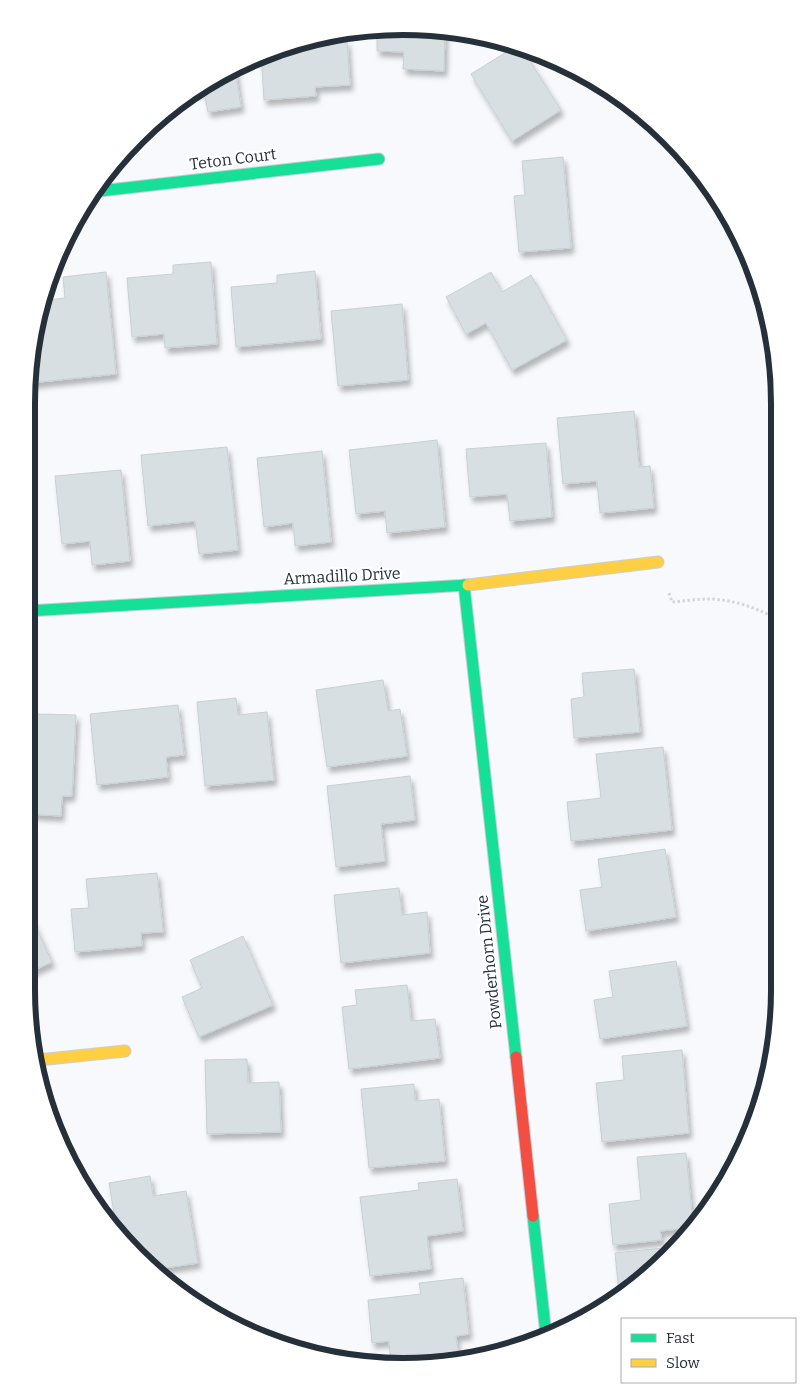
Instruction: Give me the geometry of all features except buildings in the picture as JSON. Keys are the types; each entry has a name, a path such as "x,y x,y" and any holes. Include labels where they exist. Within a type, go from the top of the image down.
{"street":[{"name":"Teton Court","path":"103,191 379,159"},
{"name":"Armadillo Drive","path":"35,611 464,586 658,562"},
{"name":"Powderhorn Drive","path":"464,586 545,1329"},
{"path":"42,1060 125,1051"}],"path":[{"path":"658,562 672,602 710,599 741,604 771,616"}],"traffic: fast":[{"path":"103,191 379,159"},
{"path":"464,585 516,1057"},
{"path":"35,611 468,585"},
{"path":"533,1216 545,1329"}],"traffic: slow":[{"path":"468,585 658,562"},
{"path":"42,1060 125,1051"}],"traffic: jam":[{"path":"516,1057 533,1216"}]}
